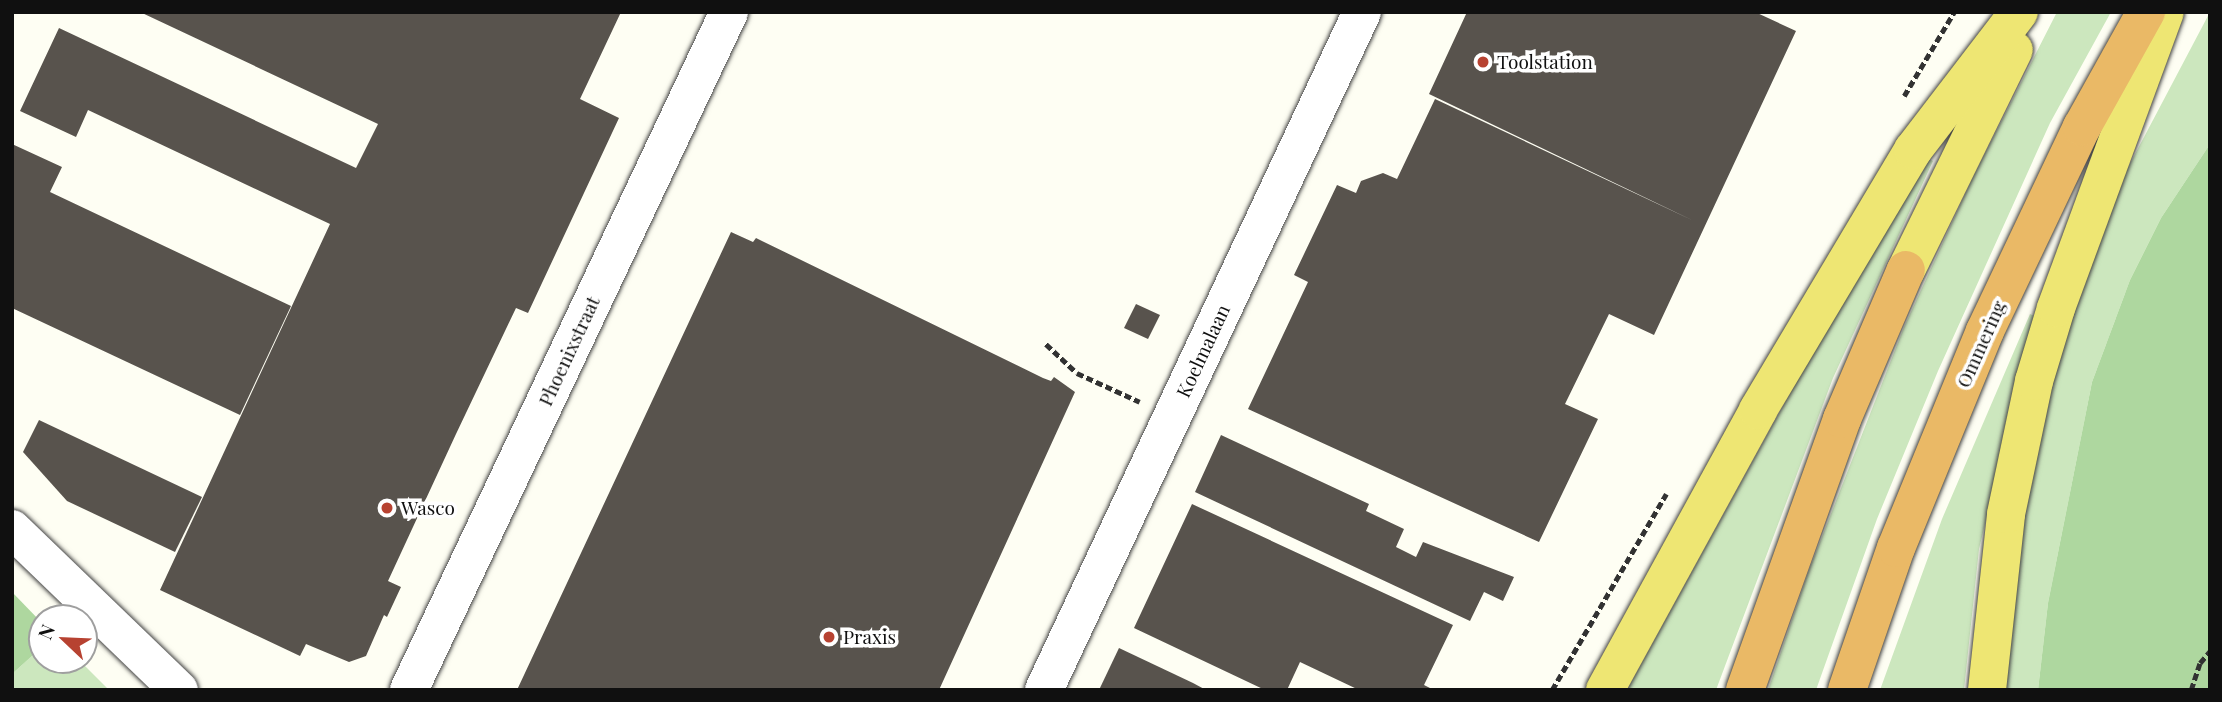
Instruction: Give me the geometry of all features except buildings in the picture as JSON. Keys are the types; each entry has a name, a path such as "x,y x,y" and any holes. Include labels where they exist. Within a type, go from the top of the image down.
{"highway":[{"name":"Ommering","path":"1847,690 1896,548 1985,331 2082,127 2146,12"},
{"path":"1745,690 1842,419 1906,270"}],"main road":[{"path":"1605,690 1758,410 1913,150 2019,12"},
{"path":"1906,270 1998,77 2036,12"},
{"path":"1987,690 2006,514 2035,381 2056,308 2165,12"}],"street":[{"name":"Phoenixstraat","path":"409,690 729,12"},
{"name":"Koelmalaan","path":"1044,690 1362,12"},
{"path":"12,529 179,690"}],"path":[{"path":"1046,344 1077,373 1172,417"},
{"path":"2191,690 2200,663 2210,650"}],"green space":[{"path":"2057,12 2111,12 2050,123 1938,371 1877,519 1816,690 1768,690 1809,570 1904,327 1973,177"},
{"path":"2210,12 2210,144 2161,218 2130,280 2092,382 2048,603 2038,690 2004,690 2017,548 2055,358 2124,175"},
{"path":"2210,144 2210,690 2038,690 2048,603 2092,382 2130,280 2161,218"},
{"path":"1921,155 1933,161 1833,378 1716,690 1627,690"},
{"path":"2030,314 2041,319 2009,425 1979,549 1964,690 1880,690 1942,519"},
{"path":"12,592 28,609 28,660 12,674"},
{"path":"28,660 28,674 93,674 109,690 12,690 12,674"}],"place":[{"name":"Toolstation","path":"1483,62"},
{"name":"Wasco","path":"387,508"},
{"name":"Praxis","path":"829,637"}]}
